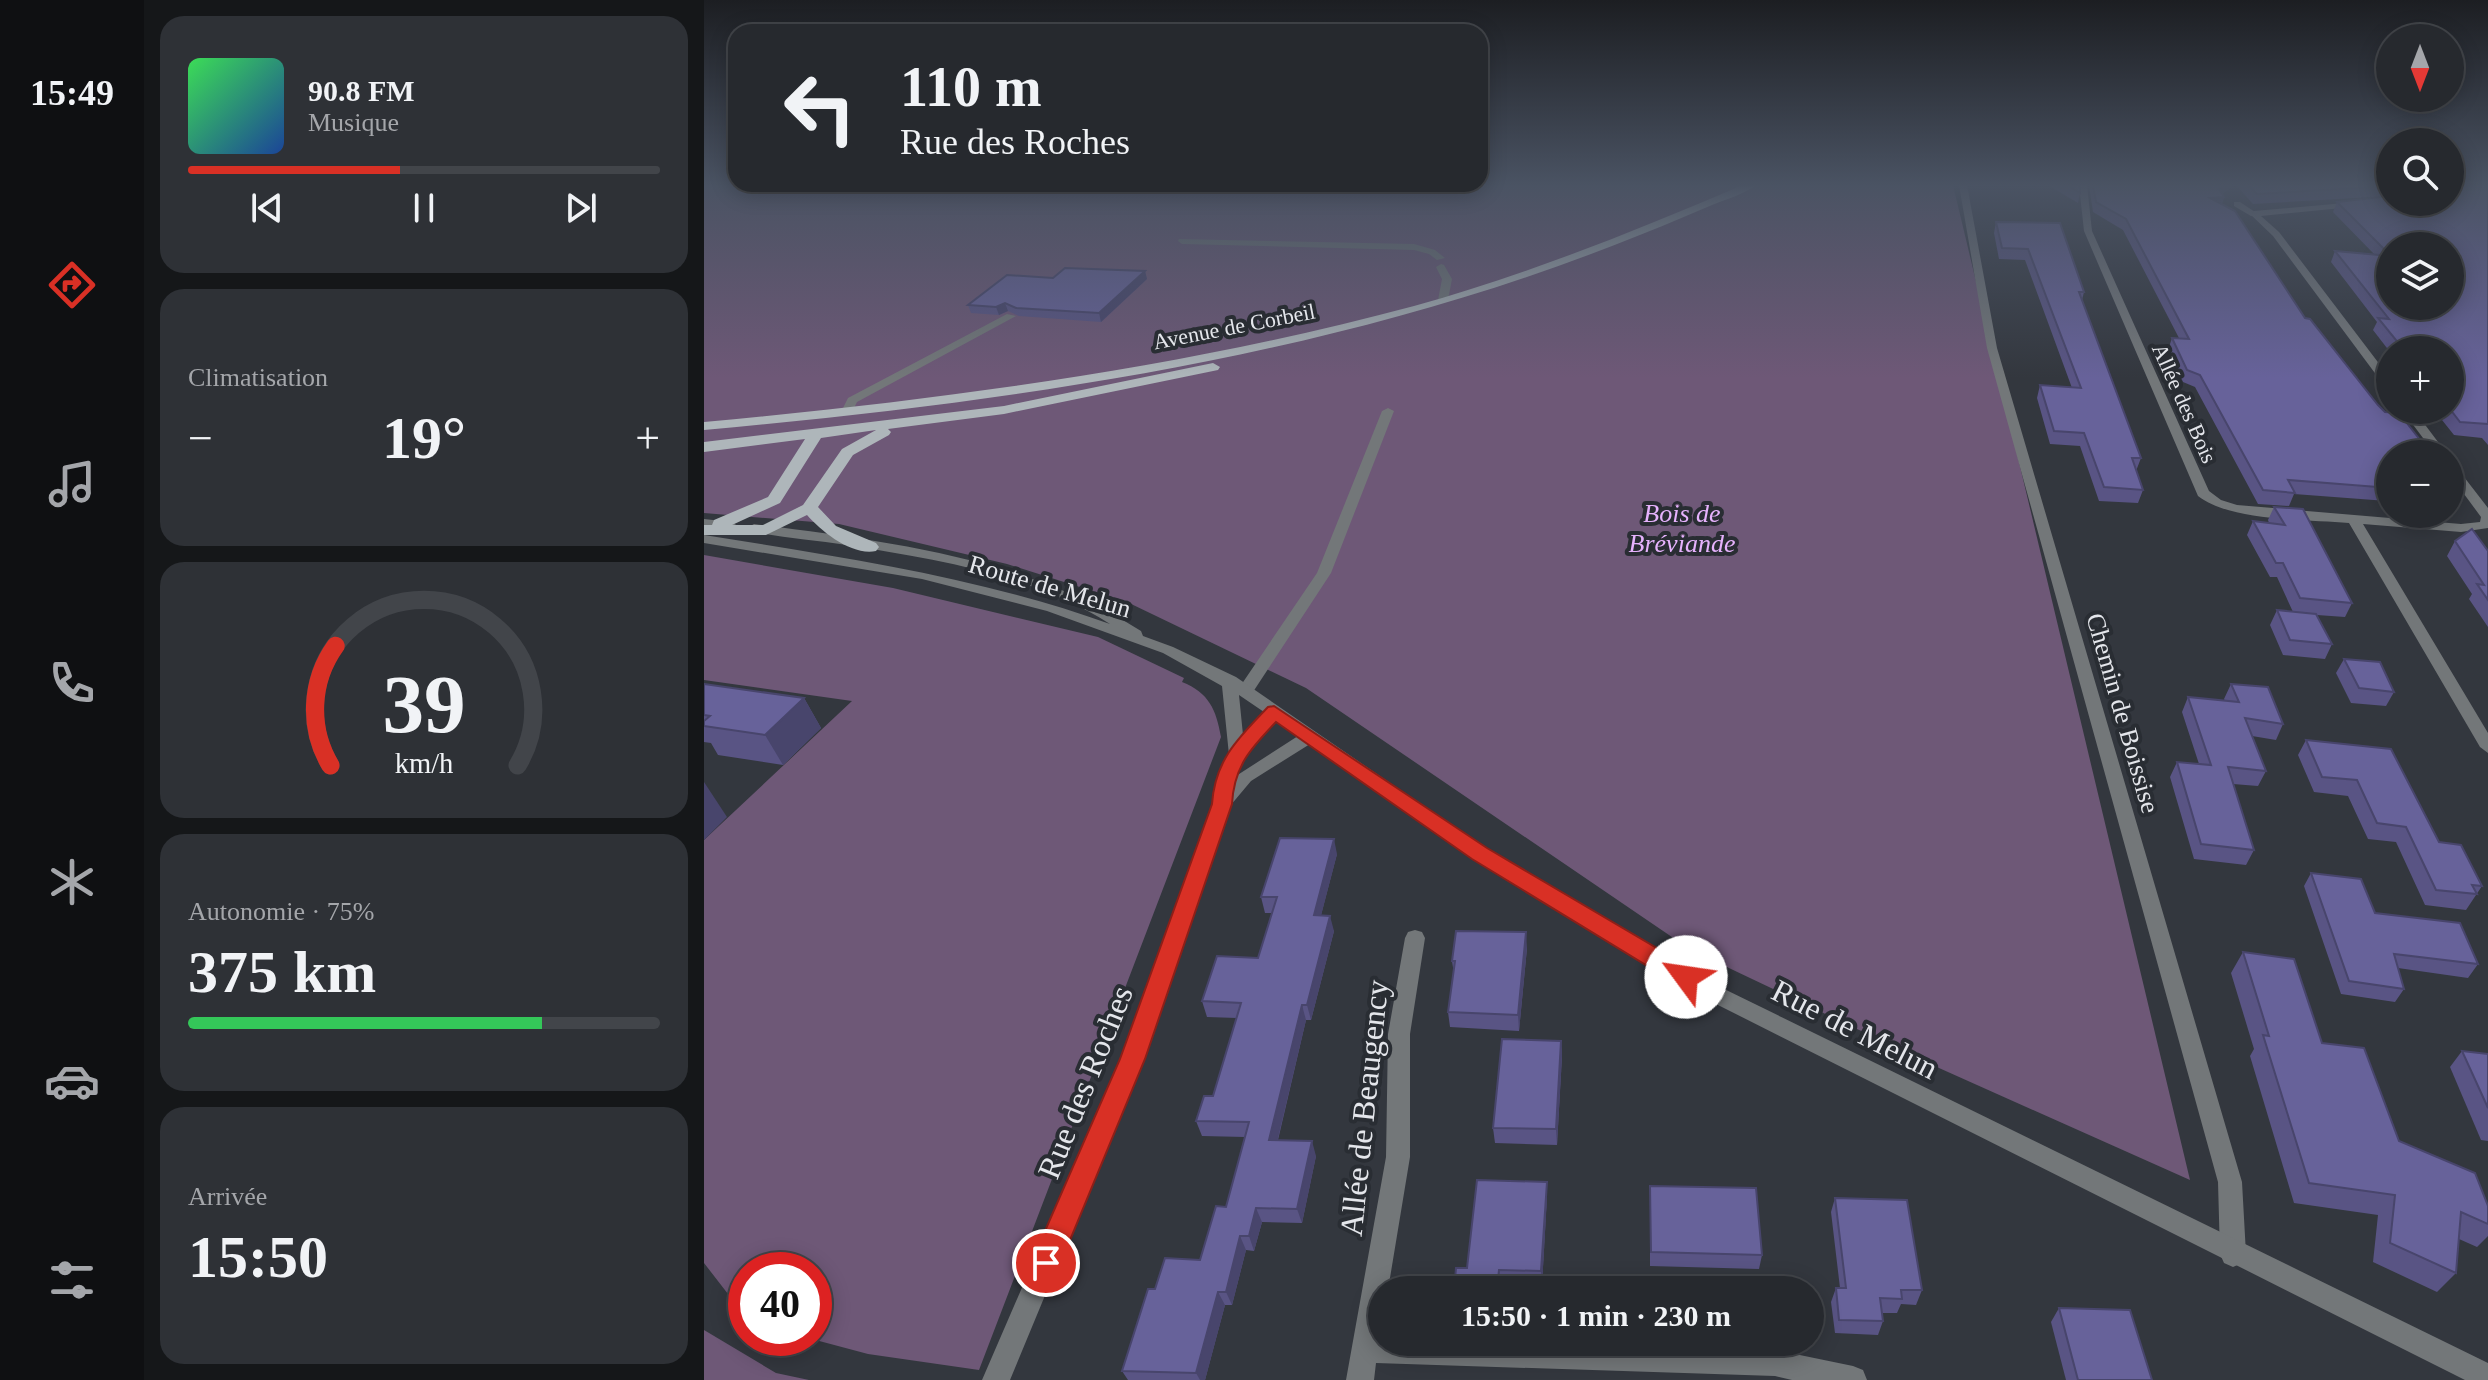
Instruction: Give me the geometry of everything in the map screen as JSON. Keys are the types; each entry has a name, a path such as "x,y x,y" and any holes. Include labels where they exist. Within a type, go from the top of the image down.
{"main road":[{"name":"Avenue de Corbeil","path":"844,418 1256,346 1443,300 1501,283 1590,249"},
{"path":"704,447 896,425 1119,388 1251,359 1419,315 1533,279 1602,249"},
{"path":"704,426 809,416 844,418 858,430"},
{"path":"758,540 774,500 815,435 844,418"},
{"path":"847,452 896,425"},
{"path":"712,527 758,540 809,508 858,430"},
{"path":"743,444 772,448 798,462"},
{"path":"712,527 774,500"},
{"path":"809,508 830,530 870,547"}],"street":[{"path":"1423,249 1432,252 1441,263 1447,279 1443,300"},
{"name":"Chemin de Boissise","path":"1974,249 1992,348 2230,1182 2233,1254"},
{"name":"Allée des Bois","path":"2096,249 2203,493 2216,503 2236,509 2376,520"},
{"path":"2288,249 2376,367"},
{"path":"844,418 852,400 1011,316"},
{"path":"1245,691 1324,573 1388,411"},
{"name":"Allée des Bois","path":"2464,485 2488,517 2485,525 2464,528"},
{"path":"2353,518 2488,747"},
{"path":"704,523 712,527"},
{"path":"704,539 758,540"},
{"name":"Route de Melun","path":"758,540 870,547 970,566 1070,594 1116,618 1140,638"},
{"name":"Route de Melun","path":"758,540 922,575 1052,608 1102,628 1140,638"},
{"name":"Rue de Melun","path":"1140,638 1230,681 1479,854 1711,992 2233,1254 2488,1377"},
{"name":"Rue des Roches","path":"1230,681 1236,752"},
{"name":"Rue des Roches","path":"996,1380 1132,1059 1222,804 1223,781 1236,752 1274,712"},
{"name":"Rue des Roches","path":"1222,804 1245,777 1309,737"},
{"name":"Allée de Beaugency","path":"1360,1380 1398,1157 1399,1034 1415,938"},
{"path":"1365,1349 1775,1363 1853,1380"}],"green space":[{"name":"Bois de Bréviande","path":"704,249 1968,249 2190,1180 1939,1068 1691,950 1306,688 1127,602 1007,564 839,524 704,513"},
{"path":"704,555 893,588 1098,637 1184,678 1182,682 1199,691 1210,703 1217,718 1221,737 979,1370 868,1354 832,1344 832,1252 728,1252 728,1294 704,1263 704,840 852,701 704,680"},
{"path":"704,1330 728,1344 728,1356 748,1356 776,1373 809,1380 704,1380"}],"building":[{"path":"2028,249 2069,249 2084,292 2079,292 2141,458 2132,458 2143,490 2104,487 2084,433 2054,431 2040,385 2081,388"},
{"path":"2142,249 2260,249 2305,318 2310,319 2376,402 2376,424 2408,424 2420,440 2376,440 2376,487 2288,480 2295,493 2263,490 2200,375 2187,370 2172,338 2189,339"},
{"path":"2464,249 2488,249 2488,424 2464,422 2464,336 2393,336 2380,320 2464,320"},
{"path":"2335,251 2376,255 2376,303"},
{"path":"1065,268 1145,271 1099,313 1016,308 1005,303 996,307 968,305 1007,275 1053,278"},
{"path":"2274,507 2303,509 2352,603 2300,598 2283,563 2276,563 2253,521 2285,525"},
{"path":"2472,529 2488,551 2488,600 2477,584 2484,585 2455,541"},
{"path":"2277,610 2316,614 2332,644 2290,640"},
{"path":"2344,659 2380,662 2394,692 2359,688"},
{"path":"704,684 804,698 765,735 704,726 704,721 710,716 704,715"},
{"path":"2231,684 2268,687 2283,724 2245,718 2266,771 2228,767 2254,850 2201,844 2177,762 2211,765 2188,697 2239,702"},
{"path":"2306,740 2391,749 2439,842 2461,845 2482,886 2472,885 2477,894 2436,890 2406,827 2377,823 2357,780 2322,777"},
{"path":"1280,838 1334,839 1314,915 1330,916 1307,1005 1302,1005 1269,1140 1312,1141 1297,1209 1256,1208 1249,1236 1240,1236 1226,1292 1218,1292 1196,1373 1122,1371 1148,1289 1155,1289 1165,1258 1200,1260 1216,1206 1226,1207 1249,1122 1196,1121 1204,1096 1213,1096 1241,1003 1202,1001 1217,956 1258,958 1277,897 1261,897"},
{"path":"2311,873 2361,879 2375,913 2460,923 2478,964 2394,954 2404,989 2349,981"},
{"path":"1456,931 1526,932 1518,1015 1448,1012"},
{"path":"2243,952 2294,959 2322,1043 2364,1048 2399,1141 2475,1173 2488,1206 2488,1224 2461,1212 2456,1273 2390,1243 2395,1195 2309,1183 2263,1035 2269,1036"},
{"path":"1502,1039 1561,1041 1556,1129 1493,1128"},
{"path":"2462,1051 2488,1054 2488,1108"},
{"path":"1477,1180 1547,1182 1541,1271 1499,1270 1498,1276 1455,1276 1456,1268 1467,1268"},
{"path":"1650,1186 1756,1188 1762,1255 1651,1252"},
{"path":"1835,1198 1907,1200 1922,1290 1901,1290 1902,1299 1880,1298 1883,1321 1839,1320 1836,1288 1846,1288"},
{"path":"2059,1308 2130,1310 2152,1380 2078,1380"}],"route":[{"path":"1046,1263 1132,1059 1222,804 1223,781 1236,752 1274,712 1479,854 1686,977"}]}
